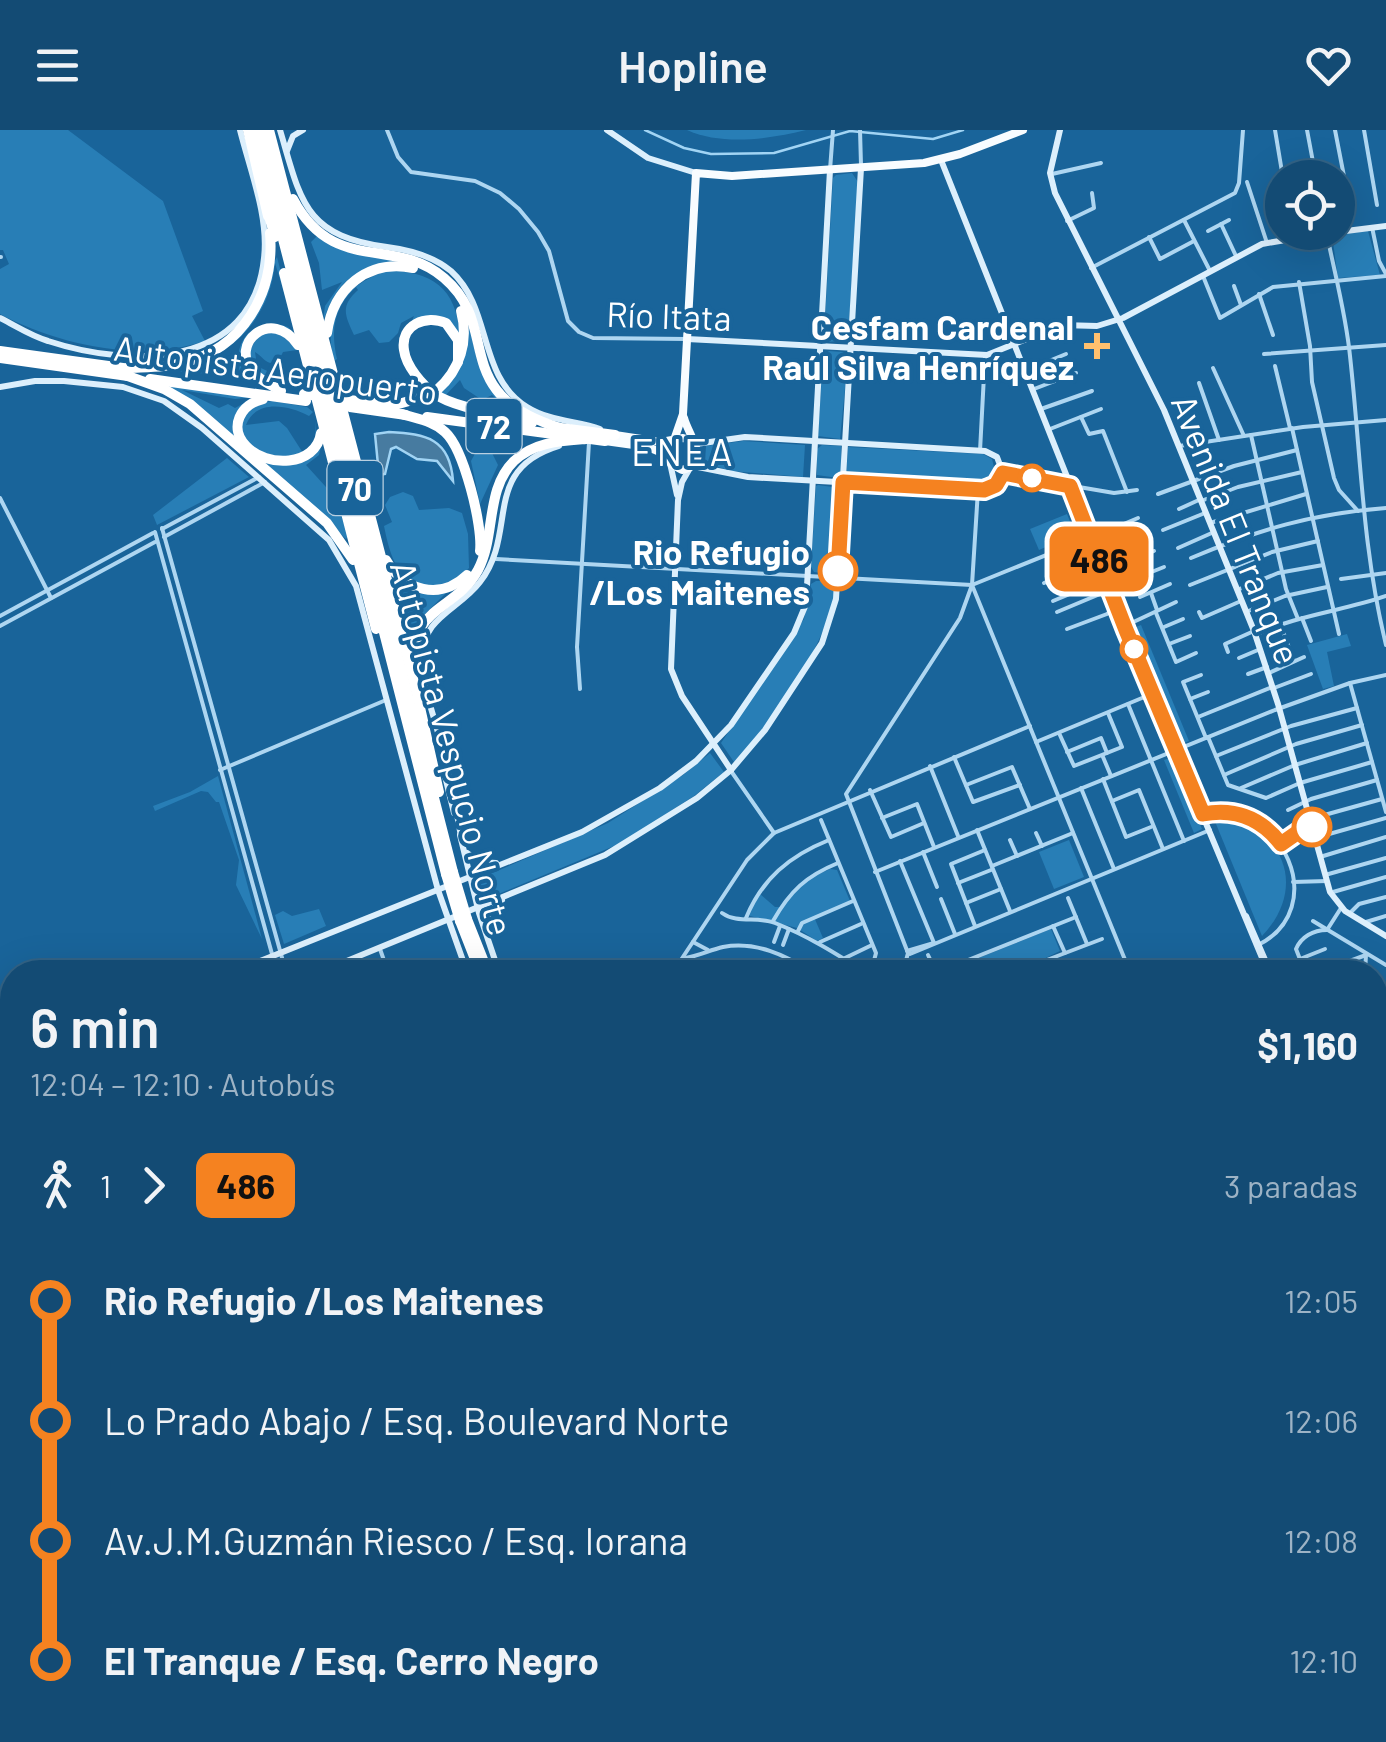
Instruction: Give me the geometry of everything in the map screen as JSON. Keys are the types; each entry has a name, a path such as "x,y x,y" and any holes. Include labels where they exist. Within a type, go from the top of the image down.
{"highway":[{"path":"248,130 368,599 402,702"},
{"name":"Autopista Vespucio Norte","path":"248,130 471,960"},
{"path":"266,130 285,184 433,761 447,847"},
{"name":"Autopista Vespucio Norte","path":"266,130 447,847 450,873"},
{"path":"285,184 304,217 330,241 360,252 420,264 447,280 465,306 480,361 498,392 524,414 560,428"},
{"path":"126,372 191,361 218,348 241,329 258,304 269,274 271,239 267,210"},
{"path":"326,344 330,314 348,285 376,269 406,267 433,276 456,300 464,333 458,362"},
{"path":"458,362 458,340 446,323 426,319 410,329 404,342 406,359 438,396 462,406 610,438"},
{"path":"282,394 249,367 246,352 250,339 266,328 282,329 295,340 306,359"},
{"name":"Autopista Aeropuerto","path":"0,354 587,440 610,438"},
{"name":"Autopista Aeropuerto","path":"349,404 400,404 433,393 458,362"},
{"path":"126,372 190,404 319,516 346,546 368,599"},
{"path":"282,394 256,400 241,412 238,434 252,451 284,460 305,458 319,444 320,417"},
{"path":"378,544 400,579 427,590 447,588 461,581 475,565 480,551 480,530 454,442 435,425 402,414"},
{"path":"416,694 414,658 419,633 434,610 468,583 480,566 505,472 514,460 534,447 587,440"},
{"name":"Autopista Vespucio Norte","path":"463,922 482,960"}],"main road":[{"path":"668,458 682,414 696,173 830,170 942,160 1023,130"},
{"path":"695,188 713,175"},
{"path":"610,438 652,448 678,469 692,467 699,455 682,414"},
{"path":"610,438 683,438 694,442"}],"street":[{"path":"0,318 52,343 147,357 190,351 223,334 251,301 265,257 248,130"},
{"path":"286,152 300,132 281,130 286,152 300,195 327,229 351,241 419,254 456,276 477,311 496,373 512,396 544,415 586,424 610,438"},
{"name":"Río Itata","path":"388,130 400,161 410,172 474,181 500,193 519,210 547,246 567,317 578,332 608,338 985,356 1061,325 1097,326 1118,320"},
{"path":"607,130 648,158 696,173"},
{"path":"263,960 582,832 678,775 714,745 738,716 796,629 806,604 833,130"},
{"path":"350,960 623,846 688,804 731,770 765,730 822,642 834,611 838,578 860,130"},
{"path":"1060,130 1050,175 1101,163"},
{"path":"1092,268 1236,191 1243,130"},
{"path":"1274,130 1280,160"},
{"path":"1307,130 1313,160"},
{"path":"1336,130 1341,160"},
{"path":"1364,130 1378,205"},
{"path":"942,160 1090,537 1263,960"},
{"name":"Avenida El Tranque","path":"1050,175 1067,221 1179,446 1242,601 1280,708 1330,892 1341,908 1386,936"},
{"path":"1247,182 1265,233"},
{"path":"1067,221 1093,209 1092,193"},
{"path":"1184,220 1220,318 1273,287 1386,275 1372,227"},
{"path":"1208,231 1229,220"},
{"path":"1221,224 1236,256"},
{"path":"1355,229 1386,226"},
{"path":"1150,238 1160,259 1194,242"},
{"path":"1118,320 1265,243"},
{"path":"1333,250 1349,347 1360,510 1386,645"},
{"path":"1298,282 1310,350 1310,373 1336,482 1360,510"},
{"path":"1234,286 1241,305"},
{"path":"1259,294 1273,335"},
{"path":"1264,354 1386,345"},
{"path":"1026,370 1066,354"},
{"path":"980,451 985,356"},
{"path":"1275,366 1339,634"},
{"path":"1213,368 1256,459 1288,595 1311,641"},
{"path":"1034,389 1076,373"},
{"path":"0,386 57,380 115,386 146,394 187,416 322,532 348,568 359,596 438,890 447,920 468,960"},
{"path":"1198,384 1219,440"},
{"path":"1041,410 1092,390"},
{"path":"1049,430 1101,409"},
{"path":"1081,417 1090,434 1103,431 1127,492"},
{"path":"1179,446 1291,428 1386,420"},
{"path":"694,442 738,437 980,451 997,457 1003,473"},
{"path":"495,960 477,907 424,679 423,646 433,623 475,588 493,558 507,491 518,468 541,452 587,440 577,654 580,689"},
{"path":"1158,494 1256,459 1297,450"},
{"path":"668,458 678,500"},
{"path":"774,833 682,696 670,668 682,482 692,467 743,476 978,490 993,488 1003,473"},
{"path":"1179,509 1302,472"},
{"path":"1003,473 1070,486 1138,490"},
{"path":"0,616 162,528 262,480"},
{"path":"0,626 262,480"},
{"path":"906,960 908,953 846,800 847,790 954,629 968,597 978,490"},
{"path":"1210,522 1307,494"},
{"path":"0,498 51,598"},
{"path":"1191,558 1219,545 1312,516 1386,508"},
{"path":"1163,530 1206,512"},
{"path":"1138,518 1119,526 1144,576"},
{"path":"162,528 276,960"},
{"path":"155,532 220,770 279,960"},
{"path":"1178,548 1214,532"},
{"path":"1126,543 1148,534"},
{"path":"493,558 972,585 1090,537"},
{"path":"1190,584 1277,551 1318,541"},
{"path":"1053,601 1154,551"},
{"path":"1044,582 1100,559"},
{"path":"1237,590 1282,573 1324,564"},
{"path":"1134,580 1164,567"},
{"path":"1341,579 1386,573"},
{"path":"1140,597 1170,584"},
{"path":"972,585 1125,960"},
{"path":"1246,612 1288,595 1329,587"},
{"path":"1056,612 1112,590"},
{"path":"1150,592 1176,662 1196,654"},
{"path":"1228,652 1225,644 1254,633 1386,596"},
{"path":"968,597 978,598"},
{"path":"1199,612 1202,618 1242,601"},
{"path":"1127,625 1176,602"},
{"path":"1067,629 1107,614 1119,605"},
{"path":"1162,628 1183,619"},
{"path":"1280,624 1294,660"},
{"path":"1169,644 1190,636"},
{"path":"1239,658 1260,648"},
{"path":"1248,674 1304,657"},
{"path":"1198,717 1311,674"},
{"path":"1201,675 1183,682 1228,785 1266,798 1300,782 1372,762"},
{"path":"875,872 1280,708 1350,683 1386,675"},
{"path":"1315,838 1386,815 1350,683"},
{"path":"1036,742 1154,692"},
{"path":"1190,698 1208,692"},
{"path":"220,770 386,700"},
{"path":"1128,704 1184,841"},
{"path":"1216,756 1285,728 1357,708"},
{"path":"1059,732 1074,766 1105,754 1122,747 1108,712"},
{"path":"1224,775 1290,747 1362,725"},
{"path":"682,958 747,860 774,833 1030,726"},
{"path":"1067,752 1101,738 1111,776"},
{"path":"1240,788 1295,765 1367,744"},
{"path":"954,756 973,802 1020,785"},
{"path":"930,766 959,838"},
{"path":"966,785 1012,767 1030,809"},
{"path":"1103,779 1126,837 1153,826"},
{"path":"1288,810 1377,780"},
{"path":"1081,788 1114,869"},
{"path":"870,790 891,837 924,822"},
{"path":"1112,800 1138,790 1163,849"},
{"path":"1281,844 1310,821 1382,799"},
{"path":"882,818 916,804 934,847"},
{"path":"1203,814 1223,811 1264,825 1290,862 1293,882 1287,913 1272,934 1257,945"},
{"path":"821,820 877,956 875,960"},
{"path":"977,830 1010,912"},
{"path":"908,953 1210,830"},
{"path":"1036,833 1042,846"},
{"path":"958,884 1073,833"},
{"path":"1320,857 1386,837"},
{"path":"746,918 780,867 828,840"},
{"path":"1010,840 1016,856"},
{"path":"462,842 476,860 502,864"},
{"path":"975,926 951,864 986,850"},
{"path":"923,852 937,887"},
{"path":"1293,882 1326,878 1386,858"},
{"path":"900,861 934,943"},
{"path":"772,922 795,887 838,863"},
{"path":"1330,892 1386,877"},
{"path":"966,903 1001,889"},
{"path":"485,933 489,913 512,892"},
{"path":"1350,914 1358,905 1386,897"},
{"path":"1068,898 1087,944"},
{"path":"940,899 955,934"},
{"path":"798,931 802,923 854,902"},
{"path":"1325,948 1300,959 1296,949 1303,938 1327,930 1341,908"},
{"path":"722,913 730,919 772,922 798,931 847,960"},
{"path":"1363,922 1386,916"},
{"path":"969,960 1076,917"},
{"path":"1313,921 1375,960"},
{"path":"820,942 863,923"},
{"path":"770,951 780,926"},
{"path":"1053,926 1064,953"},
{"path":"780,954 789,928"},
{"path":"1049,960 1102,939"},
{"path":"692,944 704,950 740,946 770,951 791,960"},
{"path":"692,944 702,955"},
{"path":"843,958 872,945"},
{"path":"380,948 384,960"},
{"path":"682,958 713,950"},
{"path":"928,955 931,960"},
{"path":"1352,960 1366,955"},
{"path":"1366,955 1366,960"}],"shaded area":[{"path":"0,130 68,130 163,201 203,311 192,316 205,341 154,350 100,347 48,334 0,314 0,269 9,264 0,250"},
{"path":"687,130 806,130 731,139"},
{"path":"852,173 858,182 848,340 828,342 824,337 833,178"},
{"path":"1368,231 1380,275 1338,278 1334,250 1355,250 1355,232"},
{"path":"317,236 396,260 350,278 336,294 323,321 325,306 342,282 322,290 319,263 311,242"},
{"path":"277,257 296,331 275,263 266,301 246,332 217,355 181,368 239,370 243,339 257,327 276,324 288,327 297,337 279,326 247,342 253,378 175,371 230,342"},
{"path":"387,270 417,274 439,285 453,305 460,335 450,323 411,323 414,316 401,323 389,342 379,343 369,330 354,335 346,311 356,287 338,312 334,361 331,328 339,303 358,285"},
{"path":"469,327 477,359 518,414 511,412 518,416 459,401 510,411 492,395 482,400 464,388 460,380 444,397 439,394"},
{"path":"278,331 297,350 283,352 274,363 255,352 257,365 308,385 270,378 251,361 248,350 263,332"},
{"path":"829,351 843,352 848,358 840,439 818,436 823,357"},
{"path":"165,385 255,397 235,399 182,390 219,408 228,404 235,408 250,400 236,441"},
{"path":"273,401 307,407 313,412 309,416 282,407 265,408 257,411 246,425 279,421 303,453 315,440 316,420 316,442 301,457 265,453 245,441 241,434 242,419 247,413"},
{"path":"389,432 434,441 447,456 453,481 437,461 417,459 396,447 391,449 385,474 379,475 375,434"},
{"path":"743,441 805,445 803,477 731,471 705,463 706,446"},
{"path":"322,443 319,455 306,465 335,497 346,539 257,455 289,462"},
{"path":"822,445 841,446 838,478 817,475 817,449"},
{"path":"848,447 983,454 992,459 996,475 985,486 846,479"},
{"path":"490,449 498,465 480,504 471,461 477,450"},
{"path":"227,458 249,477 157,525 153,515"},
{"path":"818,485 840,488 835,567 828,574 814,572 811,567"},
{"path":"403,492 413,496 419,510 449,508 462,513 468,534 469,568 460,576 428,586 407,579 400,572 384,526 392,522 385,505 390,497"},
{"path":"1067,514 1075,534 1039,550 1030,529"},
{"path":"830,581 835,588 822,633 781,704 734,762 721,743 804,619 811,584"},
{"path":"394,589 421,594 448,591 424,615 409,648"},
{"path":"1141,625 1189,741 1184,743 1136,627"},
{"path":"1347,634 1351,646 1327,652 1334,686 1323,689 1307,645"},
{"path":"710,753 724,772 694,796 619,844 479,902 474,881 608,823"},
{"path":"1172,757 1202,829 1194,833 1164,760"},
{"path":"218,776 262,939 236,885 239,860 219,802 201,791 155,811 153,806"},
{"path":"1232,818 1267,838 1284,868 1283,902 1262,936 1214,819"},
{"path":"1069,840 1084,877 1054,889 1039,852"},
{"path":"830,869 837,870 850,901 814,917 823,938 817,941 797,928 750,916 760,894 775,907 781,907 806,880"},
{"path":"319,909 326,926 284,944 275,915 283,911 292,916"},
{"path":"1051,929 1060,951 1042,960 976,959"}],"waterway":[{"path":"645,130 684,148 711,154 774,153 850,131 933,139 963,130"}],"bus line":[{"name":"486","path":"838,571 843,482 989,490 1003,473 1070,486 1203,814 1223,811 1246,816 1264,825 1281,844 1311,823 1312,827"}],"place":[{"name":"Cesfam Cardenal Raúl Silva Henríquez","path":"1097,346"},
{"name":"Rio Refugio /Los Maitenes","path":"838,571"}],"district":[{"name":"ENEA","path":"683,451"}]}
